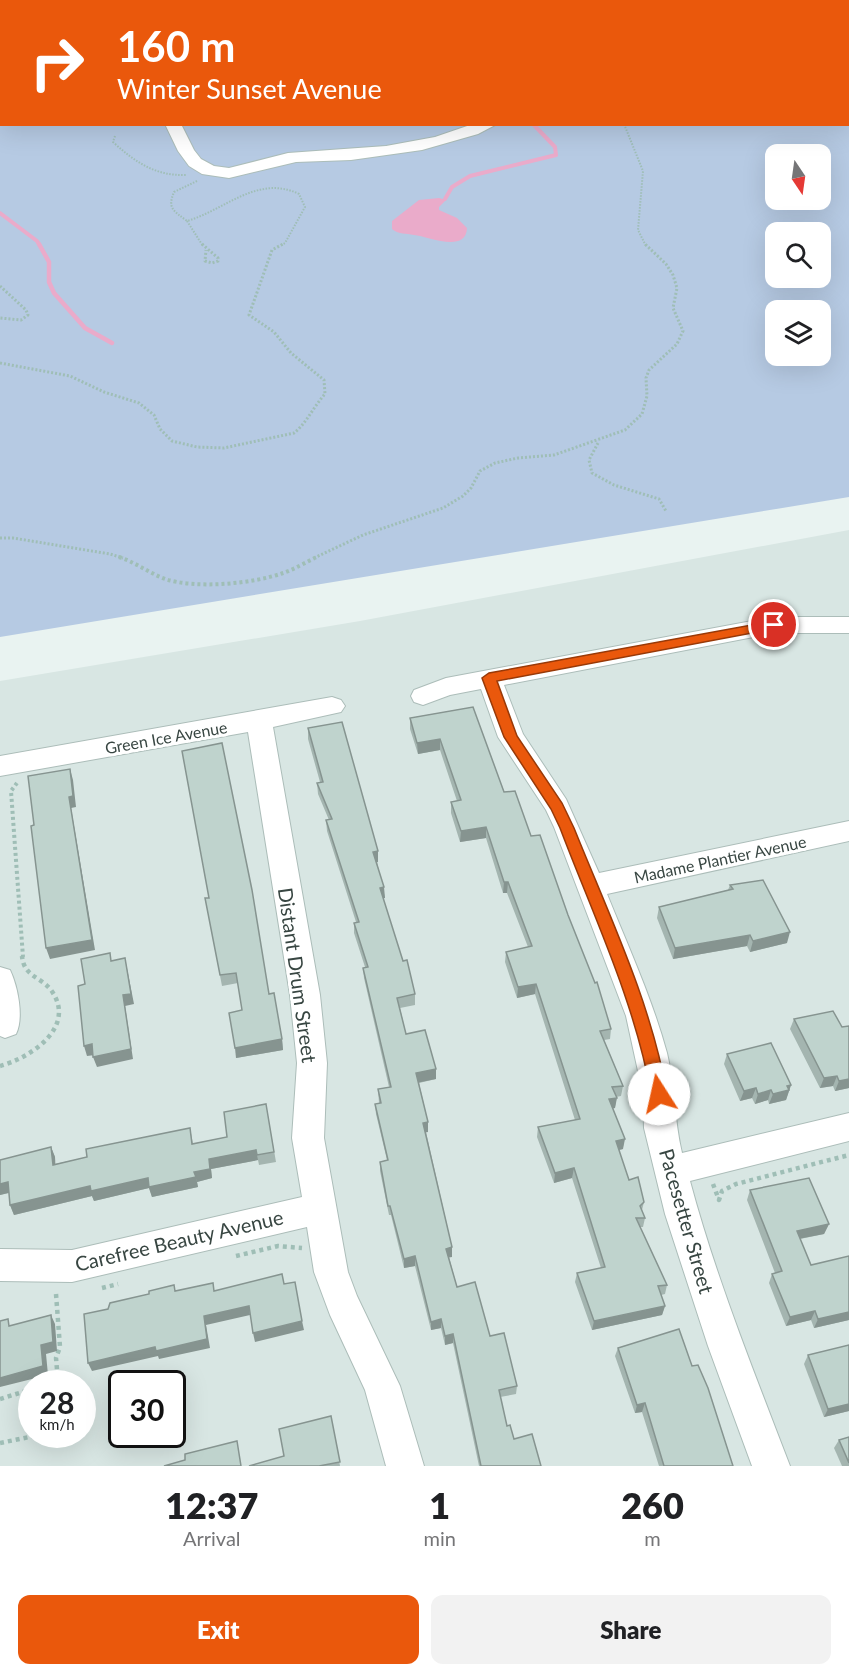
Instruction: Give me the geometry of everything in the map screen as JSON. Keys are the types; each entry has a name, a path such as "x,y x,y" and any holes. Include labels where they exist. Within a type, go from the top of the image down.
{"street":[{"path":"174,126 193,162 207,170 224,173 244,172 286,158 353,155 394,149 446,139 483,126"},
{"path":"423,696 446,687 489,678 774,625 849,625"},
{"name":"Pacesetter Street","path":"489,678 511,737 557,806 591,886 640,1016 652,1056 659,1094 660,1128 682,1214 726,1346 771,1466"},
{"name":"Green Ice Avenue","path":"0,766 332,706"},
{"name":"Distant Drum Street","path":"259,721 305,995 312,1063 308,1138 331,1272 342,1303 382,1386 405,1466"},
{"name":"Madame Plantier Avenue","path":"591,886 849,831"},
{"path":"0,979 5,1025"},
{"path":"671,1171 849,1126"},
{"name":"Carefree Beauty Avenue","path":"0,1265 72,1266 321,1208"}],"path":[{"path":"0,538 103,552 134,562 162,578 177,582 198,584 251,581 294,569 363,535 443,508 463,496 471,488 480,471 495,463 554,454 599,441 625,430 639,419 647,396 648,374 677,344 683,331 673,308 677,288 673,274 666,264 645,245 638,230 643,171 625,126"},
{"path":"115,136 113,142 144,168 162,174 187,174"},
{"path":"204,179 184,186 172,194 170,202 172,209 187,221 196,239 218,258 218,261 212,263 206,261 206,250"},
{"path":"0,363 70,376 104,392 139,403 154,416 165,436 182,445 224,448 282,437 299,430 309,413 325,394 324,380 291,353 274,332 249,315 272,250 285,243 289,237 305,207 303,197 296,192 276,188 248,190 205,216 187,221"},
{"path":"0,286 26,310 28,315 14,320 0,318"},
{"path":"599,441 589,460 592,473 614,485 659,499 666,511"},
{"path":"0,1066 13,1063 37,1051 53,1032 58,1020 56,1001 50,990 30,977 23,964 11,791 18,783 26,779"},
{"path":"227,1259 294,1244 309,1254"},
{"path":"98,1289 120,1284"},
{"path":"47,1294 58,1294 60,1347 56,1358 57,1370"},
{"path":"0,1399 18,1393"},
{"path":"0,1443 18,1439"}],"shaded area":[{"path":"0,126 849,126 849,497 0,637"},
{"path":"439,198 446,200 439,210 457,218 467,228 465,236 460,240 445,242 400,233 392,229 392,221 419,200"},
{"path":"849,530 849,1466 0,1466 0,681 360,621"}],"building":[{"path":"473,707 504,792 515,791 531,836 540,835 568,915 595,983 597,982 611,1029 600,1031 623,1086 612,1087 617,1098 609,1099 625,1139 616,1141 629,1180 638,1177 644,1202 640,1206 645,1218 636,1218 667,1285 658,1286 665,1306 594,1321 577,1273 605,1267 574,1168 555,1173 538,1127 580,1119 536,984 518,987 506,952 532,946 508,882 504,882 486,827 461,831 451,802 461,800 440,739 417,743 410,718"},
{"path":"342,722 378,851 373,852 384,887 380,888 403,961 407,960 415,994 397,998 406,1034 425,1030 436,1069 416,1073 428,1122 423,1123 452,1247 446,1249 457,1287 475,1282 490,1336 504,1333 517,1386 499,1390 507,1426 510,1425 514,1439 532,1434 541,1466 481,1466 453,1334 445,1336 441,1319 431,1322 415,1256 404,1259 390,1206 388,1206 380,1162 388,1160 375,1104 381,1103 378,1089 391,1087 363,968 368,967 354,923 359,922 326,820 332,819 317,783 323,782 308,728"},
{"path":"222,743 252,890 269,994 274,993 282,1039 235,1048 229,1013 242,1010 236,973 220,975 205,898 209,898 182,751"},
{"path":"70,769 73,796 69,797 92,940 46,948 31,826 34,825 28,776"},
{"path":"763,880 790,932 753,941 750,935 675,948 659,907 733,889 730,885"},
{"path":"110,953 111,961 125,958 131,994 123,995 131,1049 93,1057 92,1044 84,1046 78,986 85,984 81,959"},
{"path":"833,1011 842,1027 849,1026 849,1079 839,1081 837,1076 824,1078 794,1019"},
{"path":"771,1043 791,1085 787,1086 789,1090 773,1094 771,1090 758,1094 756,1088 744,1091 727,1054"},
{"path":"266,1104 274,1152 257,1155 256,1150 209,1159 210,1169 194,1172 196,1177 149,1187 148,1178 91,1191 90,1186 10,1205 8,1182 0,1184 0,1160 51,1147 53,1165 87,1157 86,1149 190,1128 192,1144 227,1137 224,1112"},
{"path":"809,1178 829,1224 797,1231 811,1265 849,1256 849,1312 818,1319 815,1311 790,1317 772,1274 782,1271 750,1190"},
{"path":"282,1274 284,1284 295,1282 302,1321 253,1333 249,1306 204,1316 207,1339 156,1351 155,1347 88,1363 84,1314 108,1309 110,1303 149,1294 149,1291 174,1285 175,1291 213,1283 214,1291"},
{"path":"51,1315 53,1342 41,1345 43,1366 18,1370 18,1373 0,1378 0,1321 8,1319 9,1326"},
{"path":"679,1329 692,1366 698,1365 708,1388 733,1466 664,1466 645,1403 637,1405 618,1348"},
{"path":"849,1345 849,1404 828,1409 808,1355"},
{"path":"331,1416 340,1462 319,1466 249,1466 284,1456 279,1429"},
{"path":"849,1437 849,1463 839,1440"},
{"path":"237,1441 241,1466 164,1466 185,1460 185,1454"}],"waterway":[{"path":"445,199 452,187 470,176 556,155 555,147 535,126"},
{"path":"0,213 37,241 40,246"},
{"path":"39,244 49,262 49,282 54,293 85,328 112,343"}],"route":[{"path":"659,1094 652,1056 640,1016 567,828 557,806 520,754 511,737 489,678 774,625"}]}
